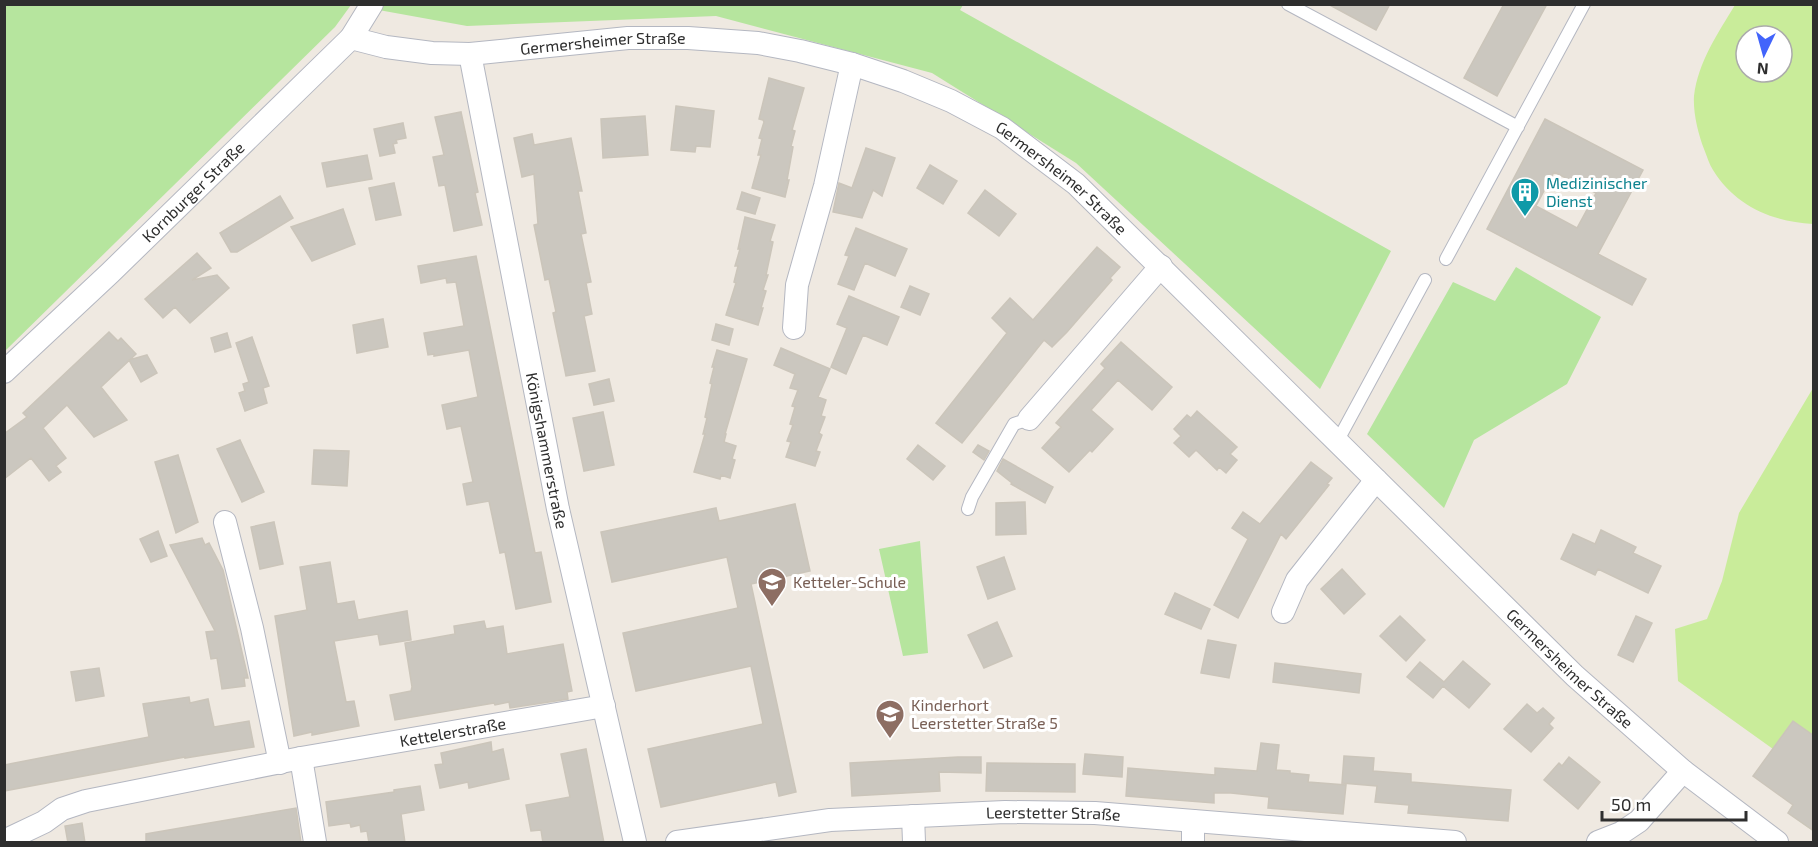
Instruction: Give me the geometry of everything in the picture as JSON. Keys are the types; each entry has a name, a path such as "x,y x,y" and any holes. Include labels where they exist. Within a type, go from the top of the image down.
{"street":[{"name":"Kornburger Straße","path":"4,372 110,273 351,38 372,4"},
{"name":"Germersheimer Straße","path":"351,38 386,46 471,54 628,38 688,38 758,43 852,64 903,81 951,101 1002,128 1076,184 1575,676 1683,771 1777,843"},
{"name":"Königshammerstraße","path":"471,54 558,508 635,843"},
{"path":"794,327 797,285 825,186 852,64"},
{"path":"1029,419 1161,266"},
{"path":"1283,612 1297,580 1376,480"},
{"path":"225,522 252,628 315,843"},
{"name":"Kettelerstraße","path":"4,841 44,822 62,809 86,801 290,760 604,706"},
{"path":"1598,843 1621,833 1639,821 1683,771"},
{"name":"Leerstetter Straße","path":"677,843 830,820 1005,812 1095,813 1193,832 1455,843"},
{"path":"913,816 914,843"}],"lane":[{"path":"1288,4 1518,127"},
{"path":"1446,259 1584,4"},
{"path":"1337,441 1425,280"},
{"path":"968,509 972,497 1014,424 1029,419"}],"green space":[{"path":"5,5 351,5 335,27 5,351"},
{"path":"351,5 963,5 960,10 1391,251 1320,389 1076,163 932,73 716,16 467,26"},
{"path":"1735,5 1813,5 1813,224 1784,220 1756,210 1722,183 1709,163 1696,123 1694,96 1704,60"},
{"path":"1516,267 1601,317 1567,384 1474,440 1444,508 1367,434 1453,282 1495,301"},
{"path":"1813,388 1813,831 1788,813 1793,805 1773,749 1678,681 1675,629 1707,619 1722,581 1739,513"},
{"path":"920,541 928,653 903,656 879,549"}],"building":[{"path":"1328,4 1390,4 1376,30"},
{"path":"1504,4 1547,4 1497,96 1464,78"},
{"path":"769,78 804,88 792,130 795,131 785,197 752,188 761,155 758,155 762,139 759,138 764,122 759,119"},
{"path":"676,106 714,111 710,147 696,146 695,152 671,150"},
{"path":"461,112 478,192 475,193 482,225 454,231 445,185 439,186 433,157 444,155 435,117"},
{"path":"645,116 648,155 603,158 601,119"},
{"name":"Medizinischer Dienst","path":"1545,119 1643,170 1598,254 1646,279 1632,305 1487,229","holes":["1554,172 1596,193 1577,228 1536,206"]},
{"path":"403,123 406,138 396,140 397,143 393,144 395,153 380,156 374,129"},
{"path":"532,134 534,145 571,138 582,191 578,191 586,233 581,234 591,282 586,283 592,314 584,316 595,371 566,376 553,313 556,312 549,279 545,280 534,225 538,224 534,174 522,177 514,138"},
{"path":"866,148 895,158 882,196 873,190 862,218 833,212 839,183 852,188"},
{"path":"367,155 372,179 327,187 322,163"},
{"path":"930,165 957,181 943,204 917,188"},
{"path":"394,183 401,215 376,220 369,188"},
{"path":"985,190 1016,214 999,236 968,213"},
{"path":"742,192 760,198 755,214 737,209"},
{"path":"280,196 293,218 237,252 231,252 220,233"},
{"path":"343,209 355,244 312,261 291,227"},
{"path":"745,217 775,225 770,241 773,242 766,275 768,275 763,290 766,291 758,325 726,315 736,283 734,282 738,266 735,266"},
{"path":"856,228 907,249 895,276 865,263 854,290 838,284 849,256 845,255"},
{"path":"1097,247 1120,267 1110,278 1112,280 1067,332 1052,347 1044,340 962,443 936,423 1007,333 992,318 1010,298 1033,320"},
{"path":"197,253 211,268 192,280 217,275 229,288 190,323 175,307 163,318 145,299"},
{"path":"476,256 535,553 541,552 551,602 516,609 505,552 500,553 489,501 467,505 463,484 473,482 461,426 447,429 442,405 478,397 469,350 428,355 424,333 464,326 456,282 447,283 446,278 421,283 418,266"},
{"path":"910,286 929,294 920,315 901,307"},
{"path":"849,296 899,317 887,345 863,335 846,374 831,367 847,328 837,324"},
{"path":"383,319 388,347 357,353 353,325"},
{"path":"716,324 733,329 729,345 712,340"},
{"path":"109,332 118,341 121,338 136,354 101,387 127,420 94,437 67,405 43,428 66,458 56,466 61,472 49,481 31,458 4,479 4,434 27,417 23,413"},
{"path":"227,333 231,347 215,352 211,338"},
{"path":"252,337 269,386 263,388 267,403 245,411 239,393 245,391 243,384 249,382 236,343"},
{"path":"1121,342 1172,387 1152,410 1118,380 1091,410 1113,429 1069,472 1042,448 1061,427 1056,423 1105,368 1101,364"},
{"path":"781,348 830,369 818,397 826,400 821,416 825,417 819,433 822,435 816,451 820,452 815,466 786,457 791,442 787,441 793,425 790,424 795,407 792,406 798,390 790,388 795,374 774,365"},
{"path":"717,350 747,359 724,442 736,446 732,459 735,460 730,478 721,475 720,479 694,472 705,434 703,434 707,418 705,417 714,367 712,367"},
{"path":"147,355 157,373 141,382 129,360"},
{"path":"609,379 614,401 594,405 589,384"},
{"path":"1197,411 1237,447 1230,454 1237,460 1226,473 1219,467 1217,470 1196,450 1189,457 1174,443 1181,436 1174,429 1187,415 1191,418"},
{"path":"603,412 614,465 584,471 573,418"},
{"path":"240,440 264,492 242,502 217,449"},
{"path":"918,445 945,466 933,480 907,459"},
{"path":"978,445 989,451 984,460 973,452"},
{"path":"314,450 349,451 347,486 312,484"},
{"path":"178,455 198,522 176,533 155,462"},
{"path":"1003,459 1053,487 1045,503 1011,484 997,471"},
{"path":"1311,462 1332,478 1327,484 1329,485 1286,539 1281,534 1238,618 1214,605 1248,539 1232,528 1243,512 1260,524"},
{"path":"1025,502 1026,534 996,535 996,503"},
{"path":"795,504 810,571 751,584 796,792 779,796 776,782 661,807 648,749 763,724 751,666 636,691 623,633 738,608 727,557 612,582 601,532 716,508 719,521"},
{"path":"274,522 283,564 260,569 251,527"},
{"path":"1601,530 1636,547 1633,553 1661,566 1648,593 1598,569 1595,575 1561,559 1573,534 1595,544"},
{"path":"158,531 167,556 151,562 140,539"},
{"path":"202,538 205,545 209,543 223,570 248,678 244,678 245,686 222,689 217,658 211,659 206,632 215,631 170,545"},
{"path":"1004,557 1015,589 988,599 977,567"},
{"path":"330,562 337,604 354,601 358,620 407,611 411,640 380,645 378,634 334,641 346,702 354,701 359,726 294,736 275,616 307,610 300,567"},
{"path":"1342,569 1365,594 1344,614 1321,589"},
{"path":"1175,593 1210,609 1201,629 1165,614"},
{"path":"1400,616 1425,640 1406,661 1380,636"},
{"path":"1636,616 1652,623 1633,662 1618,655"},
{"path":"484,621 486,629 503,626 507,654 563,644 572,691 567,692 568,699 510,708 509,702 495,705 494,703 395,720 390,695 411,691 412,687 405,643 455,634 454,626"},
{"path":"997,622 1012,656 984,668 968,635"},
{"path":"1208,640 1236,645 1229,678 1201,673"},
{"path":"1463,661 1490,684 1469,708 1443,686 1433,698 1407,677 1420,662 1444,682"},
{"path":"1275,663 1361,674 1359,693 1273,682"},
{"path":"99,668 104,696 76,701 71,672"},
{"path":"189,697 190,703 208,699 214,727 249,721 254,747 185,757 4,791 4,765 149,737 143,704"},
{"path":"1527,704 1537,713 1543,708 1554,718 1549,724 1553,728 1531,752 1504,729"},
{"path":"1793,721 1814,736 1814,831 1788,813 1793,805 1753,776"},
{"path":"491,742 492,752 503,749 509,779 469,788 468,782 440,788 435,765 443,764 441,753"},
{"path":"1261,743 1279,745 1276,770 1309,775 1308,782 1346,785 1343,814 1268,808 1269,797 1231,793 1214,793 1214,803 1126,796 1128,768 1215,775 1215,768 1257,771"},
{"path":"586,749 604,843 543,843 541,830 531,831 526,805 570,797 561,754"},
{"path":"1085,754 1123,757 1122,777 1083,774"},
{"path":"1344,756 1374,758 1373,771 1411,774 1411,782 1511,790 1508,821 1408,813 1409,805 1375,802 1377,786 1342,783"},
{"path":"981,757 981,773 939,772 940,791 852,796 850,763"},
{"path":"1569,757 1600,782 1578,809 1544,780 1559,763 1562,766"},
{"path":"987,763 1075,764 1075,792 986,791"},
{"path":"420,786 424,810 401,814 405,843 369,843 367,831 361,832 360,825 351,827 350,823 329,826 326,802"},
{"path":"296,808 301,843 146,843 146,834"},
{"path":"82,823 85,843 68,843 65,826"}],"place":[{"name":"Medizinischer Dienst","path":"1525,218"},
{"name":"Ketteler-Schule","path":"772,608"},
{"name":"Kinderhort Leerstetter Straße 5","path":"890,740"}]}
